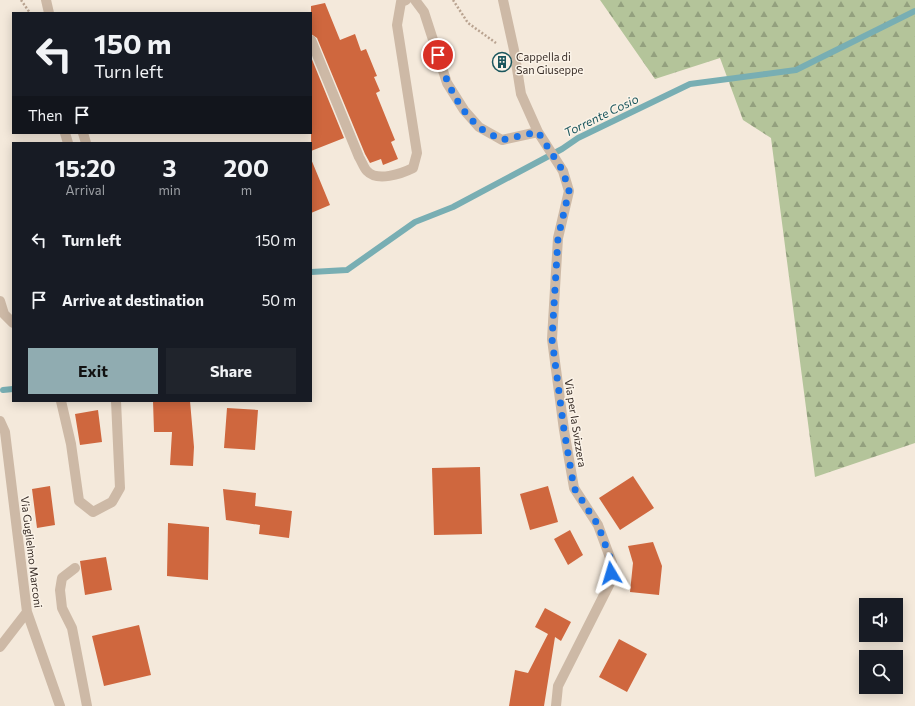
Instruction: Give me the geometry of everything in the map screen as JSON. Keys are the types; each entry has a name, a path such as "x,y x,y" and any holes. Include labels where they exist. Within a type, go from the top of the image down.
{"street":[{"path":"46,0 49,12"},
{"path":"312,42 359,158 368,172 376,177 403,174 413,168 417,153 397,25 401,2 406,0"},
{"path":"415,0 424,12 447,83 464,110 479,127 502,140 538,132"},
{"name":"Via per la Svizzera","path":"503,0 514,50 521,94 538,132 563,171 569,191 558,238 552,339 564,430 574,488 598,525 612,563 610,583 558,686 556,706"},
{"path":"0,301 4,314 12,322"},
{"path":"61,402 71,444 79,501 93,512 112,502 120,488 116,402"},
{"name":"Via Guglielmo Marconi","path":"0,421 5,432 28,612 60,706"},
{"path":"75,568 62,578 60,590 62,608 72,628 87,706"},
{"path":"0,647 28,612"}],"path":[{"path":"21,0 29,12"},
{"path":"453,0 468,23 505,49 514,50"}],"green space":[{"path":"600,0 915,0 915,443 815,477 771,138 743,120 720,58 655,79"}],"building":[{"path":"325,3 340,40 355,34 361,51 366,49 377,76 374,77 380,91 376,93 395,140 391,142 398,159 383,165 381,159 370,163 317,38 312,35 311,6"},
{"path":"312,59 344,138 312,151"},
{"path":"312,161 330,205 312,213"},
{"path":"153,402 190,402 194,447 193,466 170,465 172,432 154,432"},
{"path":"227,408 258,410 255,450 224,448"},
{"path":"98,410 102,442 80,445 75,414"},
{"path":"480,467 482,534 434,535 432,468"},
{"path":"633,476 654,508 620,530 599,498"},
{"path":"50,486 55,525 37,528 32,489"},
{"path":"548,486 558,522 530,530 520,494"},
{"path":"223,489 256,493 255,506 292,511 289,538 259,534 260,525 226,520"},
{"path":"168,523 209,527 208,580 167,576"},
{"path":"570,530 583,555 568,565 554,539"},
{"path":"653,542 662,566 659,595 630,592 633,563 628,546"},
{"path":"106,557 112,590 85,595 80,561"},
{"path":"545,608 571,622 561,641 555,637 544,706 509,706 515,670 528,673 548,634 535,627"},
{"path":"139,625 151,675 104,686 92,636"},
{"path":"619,639 647,654 627,692 599,677"}],"waterway":[{"name":"Torrente Cosio","path":"312,272 347,270 415,222 453,207 562,149 578,138 690,84 796,70 915,11"},
{"name":"Torrente Cosio","path":"3,390 12,389"}],"place":[{"name":"Cappella di San Giuseppe","path":"502,62"}],"route":[{"path":"438,55 447,83 464,110 479,127 502,140 538,132 563,171 569,191 558,238 552,339 564,430 574,488 598,525 612,563 611,573"}]}
